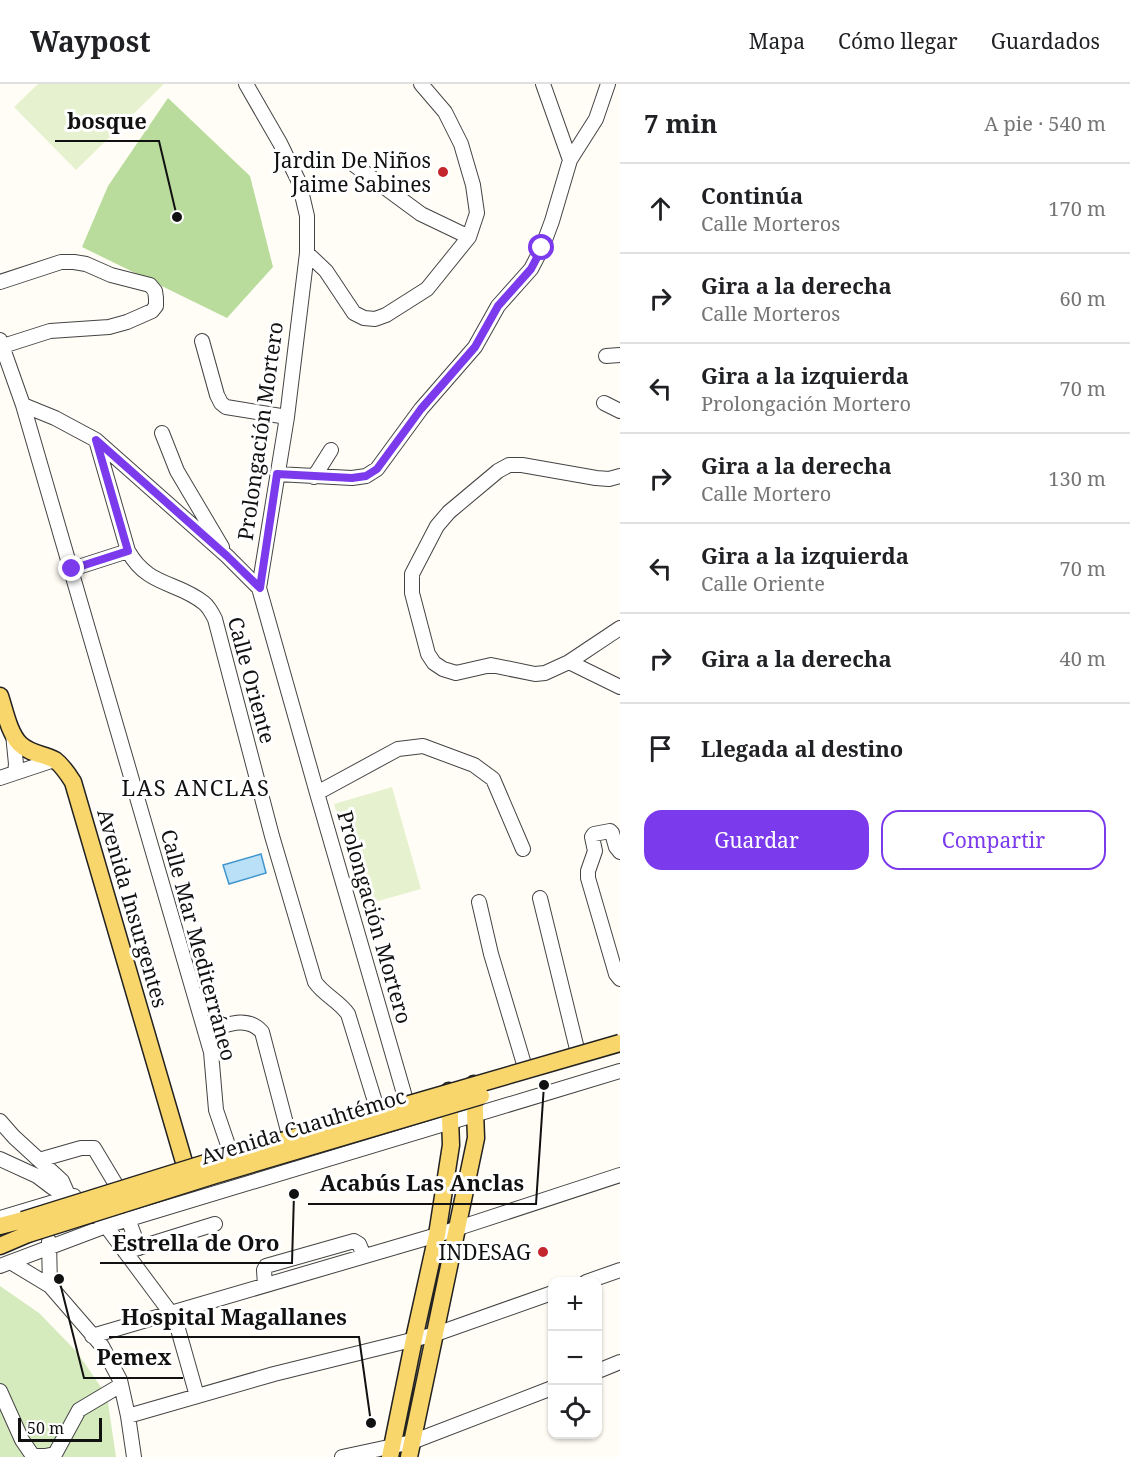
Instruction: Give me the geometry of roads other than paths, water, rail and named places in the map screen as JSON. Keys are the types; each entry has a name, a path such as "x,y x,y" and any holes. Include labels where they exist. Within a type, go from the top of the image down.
{"main road":[{"name":"Avenida Insurgentes","path":"0,696 19,743 28,750 54,760 62,766 73,782 184,1162"},
{"name":"Avenida Cuauhtémoc","path":"0,1246 26,1227 209,1162 620,1043"},
{"name":"Avenida Cuauhtémoc","path":"0,1226 26,1227 215,1175 620,1055"},
{"path":"410,1449 476,1138 473,1078"},
{"path":"391,1452 437,1235 451,1145 449,1084"}],"street":[{"name":"Prolongación Mortero","path":"246,84 280,142 299,182 307,216 307,253 287,417 260,588 316,793 405,1097"},
{"path":"307,253 326,271 354,313 364,318 375,319 386,315 427,289 469,237 477,213 473,185 461,144 445,112 421,84"},
{"path":"543,84 570,160"},
{"path":"277,474 352,478 366,476 377,469 421,409 475,347 498,306 531,269 552,221 570,160 596,119 608,84"},
{"path":"353,164 421,214 469,237"},
{"path":"0,282 61,262 74,262 150,285 155,291 156,298 156,306 152,311 110,327 50,331 1,343"},
{"path":"202,341 216,395 221,403 226,407 287,417"},
{"name":"Calle Mar Mediterráneo","path":"1,343 23,405 72,569 211,1052 216,1110 228,1148"},
{"path":"604,403 620,411"},
{"path":"23,405 56,418 96,440 260,588"},
{"path":"162,433 177,471 227,556"},
{"name":"Calle Oriente","path":"96,440 128,551 141,570 153,579 207,605 215,619 272,836 315,982 321,991 343,1007 348,1014 376,1105"},
{"path":"314,477 330,450"},
{"path":"620,476 609,479 596,478 522,465 509,465 498,471 449,512 437,526 412,574 412,593 428,654 434,663 456,673 491,665 535,674 544,673 569,662 620,628"},
{"path":"72,569 128,551"},
{"path":"569,662 620,687"},
{"path":"13,732 15,773"},
{"path":"316,793 398,749 423,746 474,765 493,779 523,849"},
{"path":"0,778 54,760"},
{"path":"620,852 610,831 594,834 592,837 595,851 588,878 616,974 620,979"},
{"path":"540,898 577,1048"},
{"path":"479,902 491,954 524,1064"},
{"path":"205,1031 245,1021 255,1025 262,1032 288,1131"},
{"path":"0,1218 228,1148 620,1036"},
{"path":"6,1264 128,1219 620,1071"},
{"path":"0,1121 62,1181 69,1197"},
{"path":"39,1160 81,1148 94,1148 115,1183"},
{"path":"0,1159 37,1176 106,1226 170,1312 178,1329 197,1396"},
{"path":"92,1336 437,1235 620,1175"},
{"path":"50,1286 48,1248 53,1220 69,1197"},
{"path":"128,1219 139,1248"},
{"path":"125,1252 215,1224"},
{"path":"6,1264 50,1286 102,1346 121,1385 134,1457"},
{"path":"598,1277 620,1270"},
{"path":"128,1416 274,1374 436,1334 548,1294"},
{"path":"602,1369 620,1362"},
{"path":"0,1391 22,1440 33,1456 45,1456 56,1454 79,1410 121,1385"},
{"path":"342,1457 410,1449 548,1390"}],"water":[{"path":"261,854 266,873 229,884 223,865"}],"place":[{"name":"Jardin De Niños Jaime Sabines","path":"443,172"},
{"name":"bosque","path":"177,217"},
{"name":"Acabús Las Anclas","path":"544,1085"},
{"name":"Estrella de Oro","path":"294,1194"},
{"name":"INDESAG","path":"543,1252"},
{"name":"Pemex","path":"59,1279"},
{"name":"Hospital Magallanes","path":"371,1423"}],"district":[{"name":"LAS ANCLAS","path":"196,787"}]}
